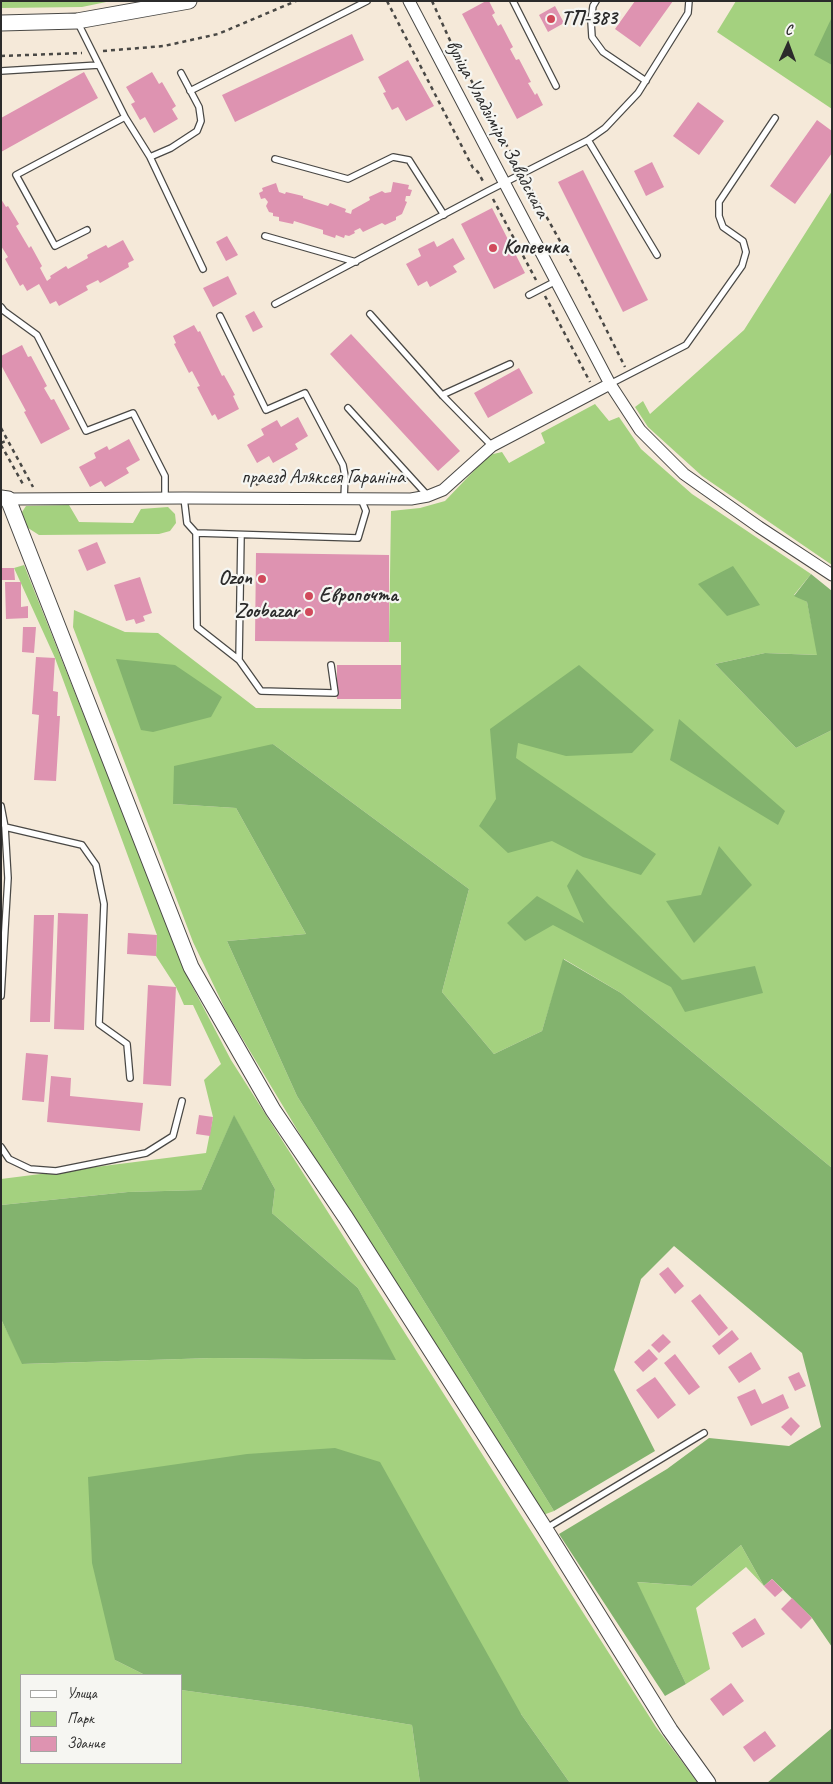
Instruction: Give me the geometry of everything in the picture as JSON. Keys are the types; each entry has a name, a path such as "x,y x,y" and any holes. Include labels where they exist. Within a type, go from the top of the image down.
{"street":[{"path":"1,23 77,21 189,1"},
{"name":"вуліца Уладзіміра Завадскага","path":"413,2 504,182 610,384 640,430 684,474 759,527 832,575"},
{"name":"праезд Аляксея Гараніна","path":"4,499 411,499 428,496 443,490 492,446 610,384"},
{"path":"4,499 191,967 273,1110 346,1218 545,1529 670,1730 708,1783"}],"lane":[{"path":"190,91 367,1"},
{"path":"513,1 556,86"},
{"path":"596,1 590,20 592,37 603,52 646,81"},
{"path":"275,304 504,182 588,140 605,128 638,93 646,81 688,13 689,1"},
{"path":"77,21 125,117 150,157 203,270"},
{"path":"1,72 99,65"},
{"path":"150,157 171,148 196,131 201,121 199,107 181,73"},
{"path":"87,230 54,246 16,175 125,117"},
{"path":"610,384 686,344 742,266 746,252 743,241 723,227 719,216 719,202 775,118"},
{"path":"588,140 657,255"},
{"path":"275,159 348,179 393,157 409,160 444,215"},
{"path":"265,236 356,262"},
{"path":"529,295 556,281"},
{"path":"1,307 37,335 86,431 133,413 165,476 165,498"},
{"path":"370,314 442,395 492,446"},
{"path":"220,316 266,410 305,392 343,465 345,476 344,499"},
{"path":"442,395 510,364"},
{"path":"348,408 428,496"},
{"path":"184,498 187,523 196,534 197,627 239,660 261,691 335,693 332,665"},
{"path":"196,534 358,538 366,511 361,499"},
{"path":"239,660 241,535"},
{"path":"1,806 5,827 8,878 1,996"},
{"path":"5,827 82,845 96,866 104,904 99,1024 127,1044 130,1078"},
{"path":"1,1147 9,1159 30,1169 56,1171 146,1153 173,1136 182,1101"},
{"path":"545,1529 704,1433"}],"path":[{"path":"1,56 93,52 164,46 218,34 296,1"},
{"path":"432,1 453,47 579,275 629,374"},
{"path":"1,428 33,488"},
{"path":"8,440 1,444 25,488"}],"green space":[{"path":"1,1 111,1 82,7 1,8"},
{"path":"736,1 832,1 832,109 717,32"},
{"path":"832,17 832,65 814,55"},
{"path":"832,191 832,565 702,476 648,427 635,407 643,401 650,414 744,330"},
{"path":"595,404 609,421 619,417 641,449 692,494 811,574 794,595 807,602 818,655 765,653 715,664 796,748 832,730 832,1168 621,993 564,959 542,1031 494,1054 442,992 469,889 273,744 173,804 236,808 306,934 227,941 297,1096 554,1511 543,1515 304,1141 227,1013 193,942 73,627 74,610 125,632 158,633 256,708 401,709 401,642 389,642 391,511 420,508 445,501 489,455 502,452 509,463 545,443 541,433"},
{"path":"69,505 79,522 133,523 141,509 168,507 175,514 176,523 170,531 159,534 39,535 25,526 22,512 26,506"},
{"path":"24,565 190,982 231,1060 656,1727 698,1783 570,1783 521,1714 115,1660 143,1674 20,1674 20,1764 182,1764 182,1690 305,1707 412,1725 420,1783 1,1783 1,1319 23,1364 213,1358 395,1360 358,1288 272,1213 275,1189 234,1116 201,1190 128,1192 1,1205 1,1179 206,1153 213,1117 204,1080 221,1064 193,1005 184,1005 176,987 156,956 157,935 55,658 14,568"},
{"path":"733,566 760,605 727,616 698,584"},
{"path":"811,574 832,591 832,730 796,748 715,664 765,653 817,655 807,602 794,596"},
{"path":"116,659 175,665 222,697 211,717 153,732 141,730"},
{"path":"579,665 654,730 632,753 566,756 518,743 516,758 656,854 641,875 583,857 552,841 508,853 479,826 496,799 490,729"},
{"path":"679,719 785,811 778,825 670,760"},
{"path":"273,744 469,889 442,992 494,1054 542,1031 563,959 621,993 832,1168 832,1647 812,1618 772,1579 764,1586 741,1545 692,1586 637,1582 686,1684 665,1696 559,1534 667,1469 709,1438 789,1446 821,1427 802,1353 674,1246 641,1279 614,1370 655,1451 554,1511 297,1096 227,941 306,934 236,808 173,804 174,766"},
{"path":"719,846 752,885 694,943 666,901 701,895"},
{"path":"577,869 608,904 682,980 755,966 763,993 685,1012 671,987 553,925 525,941 507,923 537,896 584,923 567,886"},
{"path":"234,1115 275,1189 272,1213 358,1288 396,1360 213,1358 22,1364 1,1319 1,1205 128,1192 201,1190"},
{"path":"335,1448 380,1462 521,1714 570,1783 420,1783 412,1725 305,1707 182,1690 182,1674 143,1674 115,1660 92,1563 88,1477 247,1454"},
{"path":"741,1545 764,1586 746,1567 696,1608 710,1669 686,1684 636,1582 692,1586"},
{"path":"832,1728 832,1783 767,1783"}],"building":[{"path":"489,1 495,13 492,15 498,26 501,24 513,47 510,49 516,60 519,59 531,82 528,83 535,95 537,93 543,105 517,119 462,14"},
{"path":"635,1 673,1 640,47 615,29"},
{"name":"ТП-383","path":"555,6 564,23 548,32 539,15"},
{"path":"352,34 364,60 235,122 222,95"},
{"path":"408,60 434,106 406,121 398,107 392,110 383,93 386,92 378,77"},
{"path":"84,72 98,98 1,152 1,118"},
{"path":"152,72 159,84 162,82 176,106 172,109 178,119 154,133 145,117 140,120 131,104 135,102 126,87"},
{"path":"698,102 724,121 699,155 673,136"},
{"path":"817,120 832,131 832,153 795,204 770,186"},
{"path":"652,162 664,187 646,196 634,171"},
{"path":"583,170 648,300 623,312 558,182"},
{"path":"393,182 409,185 408,189 412,190 410,196 406,196 405,201 407,202 402,214 396,217 396,220 385,225 382,223 363,232 360,228 349,236 345,235 344,238 336,235 335,238 323,234 323,230 294,221 293,224 279,221 279,217 273,216 273,213 269,212 266,206 268,202 265,198 261,199 259,193 263,191 262,188 276,183 279,192 303,196 303,198 328,206 330,203 346,209 345,212 351,214 352,210 370,200 369,197 382,191 385,193 391,192"},
{"path":"1,199 6,207 8,206 19,224 16,226 29,248 31,246 42,266 40,268 47,281 51,278 50,276 66,266 68,269 88,258 87,255 106,245 108,248 123,240 134,260 128,263 129,267 100,283 98,280 86,286 88,290 59,306 56,301 50,304 39,284 27,291 23,284 20,286 5,259 8,257 1,246"},
{"name":"Копеечка","path":"492,208 525,273 494,289 461,224"},
{"path":"227,236 238,255 226,261 216,242"},
{"path":"453,238 465,259 453,266 457,272 430,287 427,281 418,286 406,264 421,256 418,249 434,241 437,247"},
{"path":"228,276 237,294 213,307 203,288"},
{"path":"254,311 263,327 253,332 245,316"},
{"path":"194,325 198,332 200,331 222,376 224,375 235,395 233,396 239,409 218,420 215,414 212,416 197,387 200,386 192,371 189,373 174,344 176,343 173,336"},
{"path":"351,334 460,451 438,471 330,354"},
{"path":"22,345 28,357 31,356 47,386 44,388 51,400 54,399 70,429 41,444 24,412 26,411 1,365 1,356"},
{"path":"519,368 533,393 488,418 474,393"},
{"path":"298,417 308,436 295,444 298,449 273,463 269,456 257,463 247,445 264,435 261,429 277,420 281,427"},
{"path":"129,439 140,460 126,468 129,473 105,487 101,481 90,487 79,467 96,458 94,453 107,446 109,450"},
{"path":"97,542 106,563 87,571 78,550"},
{"path":"256,553 389,555 389,642 255,641"},
{"path":"1,568 14,568 15,580 1,580"},
{"path":"140,577 152,613 143,616 145,621 136,624 134,619 126,621 114,585"},
{"path":"5,582 21,582 21,607 28,606 28,618 6,619"},
{"path":"23,627 36,627 34,653 22,652"},
{"path":"36,657 55,658 53,691 58,692 57,716 60,716 56,781 34,780 39,715 32,714"},
{"path":"337,665 401,665 401,699 337,699"},
{"path":"58,913 88,914 84,1030 54,1029"},
{"path":"34,915 54,915 50,1022 30,1022"},
{"path":"128,933 157,935 156,956 127,954"},
{"path":"148,985 176,987 171,1086 143,1084"},
{"path":"26,1053 48,1055 44,1102 22,1100"},
{"path":"51,1076 71,1078 70,1096 143,1103 140,1131 47,1122"},
{"path":"199,1115 213,1117 210,1136 196,1134"},
{"path":"668,1267 684,1286 675,1294 659,1274"},
{"path":"700,1294 728,1328 719,1336 691,1301"},
{"path":"732,1330 739,1339 719,1355 712,1346"},
{"path":"663,1334 671,1342 659,1353 651,1345"},
{"path":"649,1349 658,1359 643,1372 634,1362"},
{"path":"751,1352 761,1369 739,1383 728,1367"},
{"path":"675,1354 700,1387 689,1395 664,1363"},
{"path":"799,1372 806,1386 795,1391 788,1377"},
{"path":"655,1377 676,1405 658,1419 636,1390"},
{"path":"755,1389 762,1404 783,1394 789,1408 751,1426 737,1397"},
{"path":"791,1417 800,1426 791,1436 781,1427"},
{"path":"772,1579 783,1590 775,1597 764,1586"},
{"path":"792,1598 812,1618 801,1629 781,1609"},
{"path":"755,1618 765,1634 742,1648 732,1633"},
{"path":"731,1683 744,1701 723,1716 710,1699"},
{"path":"765,1731 776,1746 754,1762 743,1747"}],"place":[{"name":"ТП-383","path":"551,19"},
{"name":"Копеечка","path":"493,248"},
{"name":"Ozon","path":"262,579"},
{"name":"Европочта","path":"309,596"},
{"name":"Zoobazar","path":"309,612"}]}
